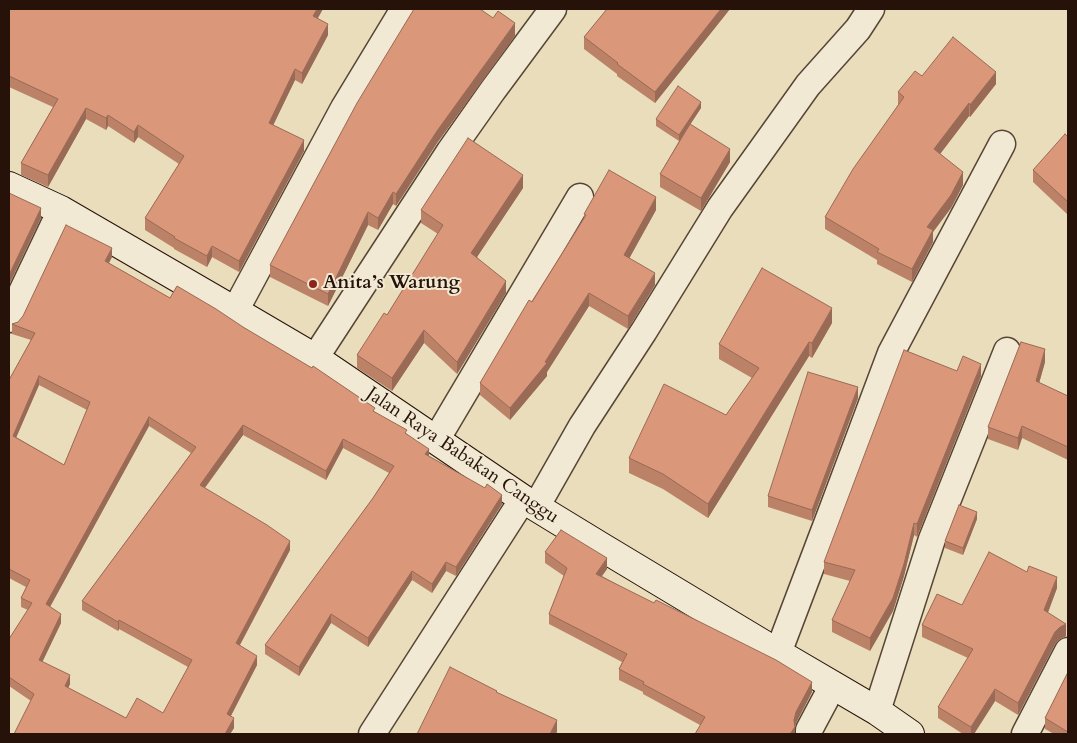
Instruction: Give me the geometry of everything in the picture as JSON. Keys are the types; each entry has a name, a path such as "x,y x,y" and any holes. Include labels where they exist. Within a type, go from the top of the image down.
{"street":[{"path":"235,311 344,108 404,9"},
{"path":"315,358 450,151 553,9"},
{"path":"372,734 582,426 644,331 720,208 808,85 858,28 871,9"},
{"path":"778,653 891,353 1002,144"},
{"name":"Jalan Raya Babakan Canggu","path":"9,186 61,210 315,358 530,503 877,711 910,734"},
{"path":"436,440 580,197"},
{"path":"9,319 61,210"},
{"path":"877,711 932,539 1007,351"},
{"path":"1025,734 1068,651"},
{"path":"809,734 809,730 833,685"}],"building":[{"path":"9,9 317,9 313,16 328,24 302,73 295,69 269,123 304,140 239,261 212,246 207,256 174,238 145,218 184,156 138,125 134,132 108,115 106,118 86,108 48,175 21,163 58,99 9,76"},
{"path":"414,9 480,9 493,18 498,11 515,23 437,131 396,194 393,192 378,218 368,212 328,294 270,265 357,103"},
{"path":"607,9 721,9 655,92 584,37"},
{"path":"953,37 996,72 970,105 969,103 934,149 963,172 951,195 927,227 933,230 912,269 877,252 879,249 825,217 853,169 904,97 898,92 915,71 922,76"},
{"path":"678,86 701,102 679,135 656,119"},
{"path":"690,124 730,149 701,198 660,174"},
{"path":"1065,134 1068,137 1068,202 1033,170"},
{"path":"468,138 523,175 471,253 506,281 457,362 424,330 392,378 357,355 384,313 387,315 443,225 421,210"},
{"path":"609,170 656,197 624,255 655,273 628,316 589,293 545,362 547,363 510,408 480,383 529,300 532,302 586,215 584,214"},
{"path":"9,193 41,208 9,275"},
{"path":"66,225 112,248 105,261 170,298 177,286 312,368 313,366 375,408 373,411 407,430 405,433 429,449 425,454 485,488 487,484 502,495 456,567 446,562 432,584 412,571 368,638 331,614 299,667 265,645 373,498 394,466 343,439 326,471 243,425 200,485 290,541 236,643 257,656 227,714 234,718 225,734 14,734 34,694 9,677 9,639 32,603 21,598 30,580 9,569 9,380 35,333 12,324 18,322 23,316","holes":["39,376 90,402 64,465 13,436","149,417 196,447 82,601 192,660 163,713 137,698 126,718 65,686 70,675 39,660 61,614 46,604"]},
{"path":"762,268 832,308 812,343 809,342 708,504 663,474 629,458 664,384 726,415 759,368 719,344"},
{"path":"1021,342 1045,349 1036,381 1068,396 1068,447 1022,426 1018,438 988,427"},
{"path":"904,350 957,371 963,356 981,364 917,524 914,523 893,598 870,638 832,620 855,570 824,562"},
{"path":"808,372 858,387 812,510 768,496"},
{"path":"959,505 977,512 963,548 945,541"},
{"path":"561,530 607,558 596,574 654,603 656,600 776,660 812,682 796,712 795,727 790,734 695,734 705,717 619,669 627,654 549,614 567,568 545,552"},
{"path":"989,552 1027,572 1029,566 1057,577 1044,610 1066,624 1055,632 1018,703 995,689 971,727 938,707 973,649 922,625 937,594 962,605"},
{"path":"450,667 496,692 557,720 550,734 417,734"},
{"path":"1068,672 1068,732 1045,718"}],"place":[{"name":"Anita’s Warung","path":"313,284"}]}
